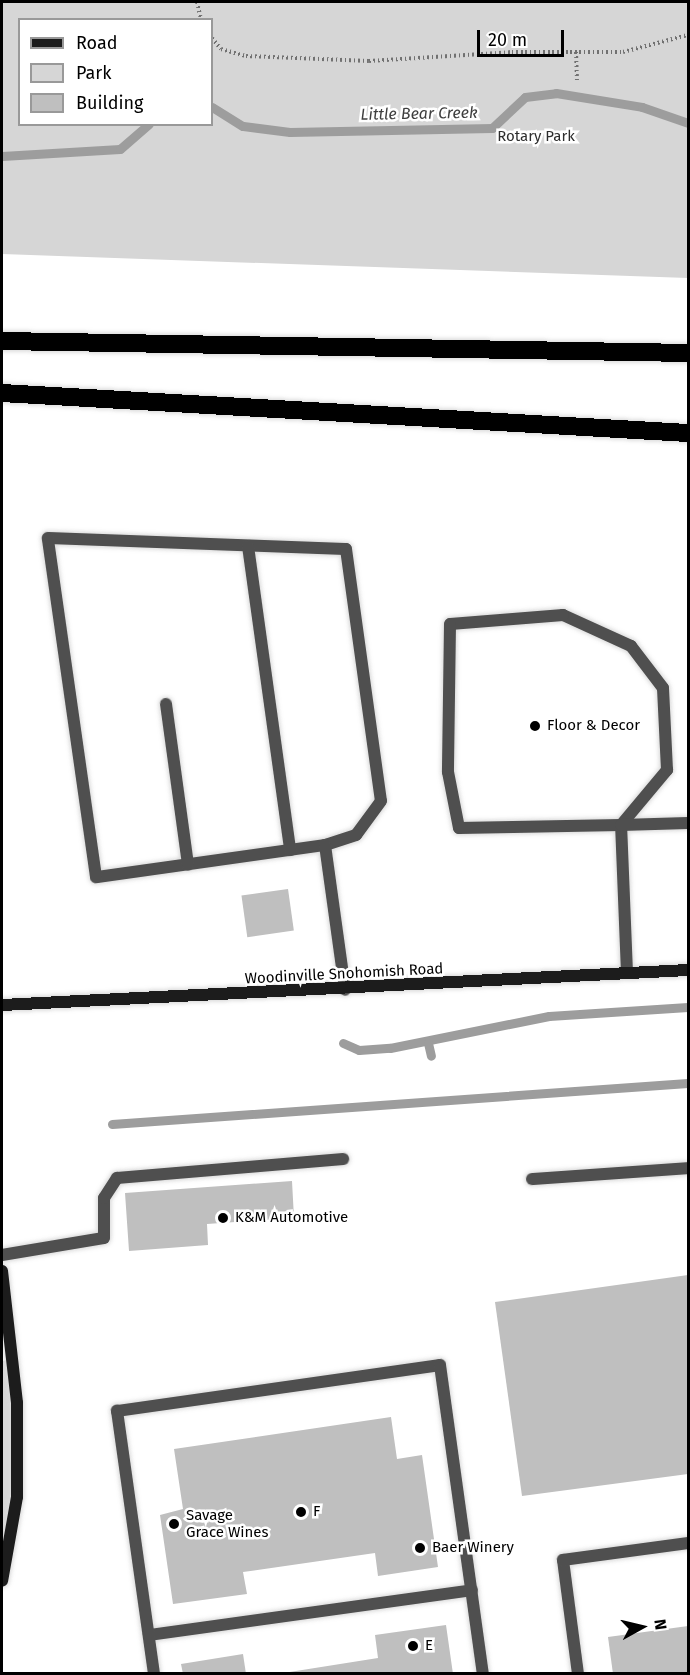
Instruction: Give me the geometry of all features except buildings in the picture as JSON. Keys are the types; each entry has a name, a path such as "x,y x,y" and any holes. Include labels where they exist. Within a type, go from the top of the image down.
{"highway":[{"path":"2,341 688,353"},
{"path":"2,393 688,434"}],"main road":[{"name":"Woodinville Snohomish Road","path":"2,1005 345,990 688,970"},
{"path":"2,1271 17,1403 17,1497 2,1581"}],"lane":[{"path":"48,538 248,546 346,549 381,801 356,835 325,845 96,878 48,538"},
{"path":"248,546 290,850"},
{"path":"627,973 621,825 667,770 663,688 631,646 563,615 450,624 448,772 459,828 621,825 688,823"},
{"path":"166,704 188,864"},
{"path":"325,845 345,990"},
{"path":"2,1255 104,1238 104,1198 117,1178 343,1159"},
{"path":"532,1179 688,1168"},
{"path":"154,1674 117,1411 440,1365 483,1674"},
{"path":"578,1674 563,1560 688,1543"},
{"path":"149,1635 472,1590"}],"path":[{"path":"197,2 201,18"},
{"path":"213,39 221,49 246,56 369,62 576,52 623,52 688,35"},
{"path":"576,52 577,80"}],"green space":[{"name":"Rotary Park","path":"2,2 688,2 688,278 2,254"},
{"path":"11,1359 17,1497 2,1581 2,1361"}],"waterway":[{"name":"Little Bear Creek","path":"213,108 243,126 290,132 492,128 525,97 556,93 642,107 688,123"},
{"name":"Little Bear Creek","path":"2,156 120,149 147,126"},
{"path":"343,1043 359,1050 390,1048 549,1016 688,1007"},
{"path":"428,1043 431,1056"},
{"path":"112,1124 688,1083"}],"place":[{"name":"Floor & Decor","path":"535,726"},
{"name":"K&M Automotive","path":"223,1218"},
{"name":"F","path":"301,1512"},
{"name":"Savage Grace Wines","path":"174,1524"},
{"name":"Baer Winery","path":"420,1548"},
{"name":"E","path":"413,1646"}]}
